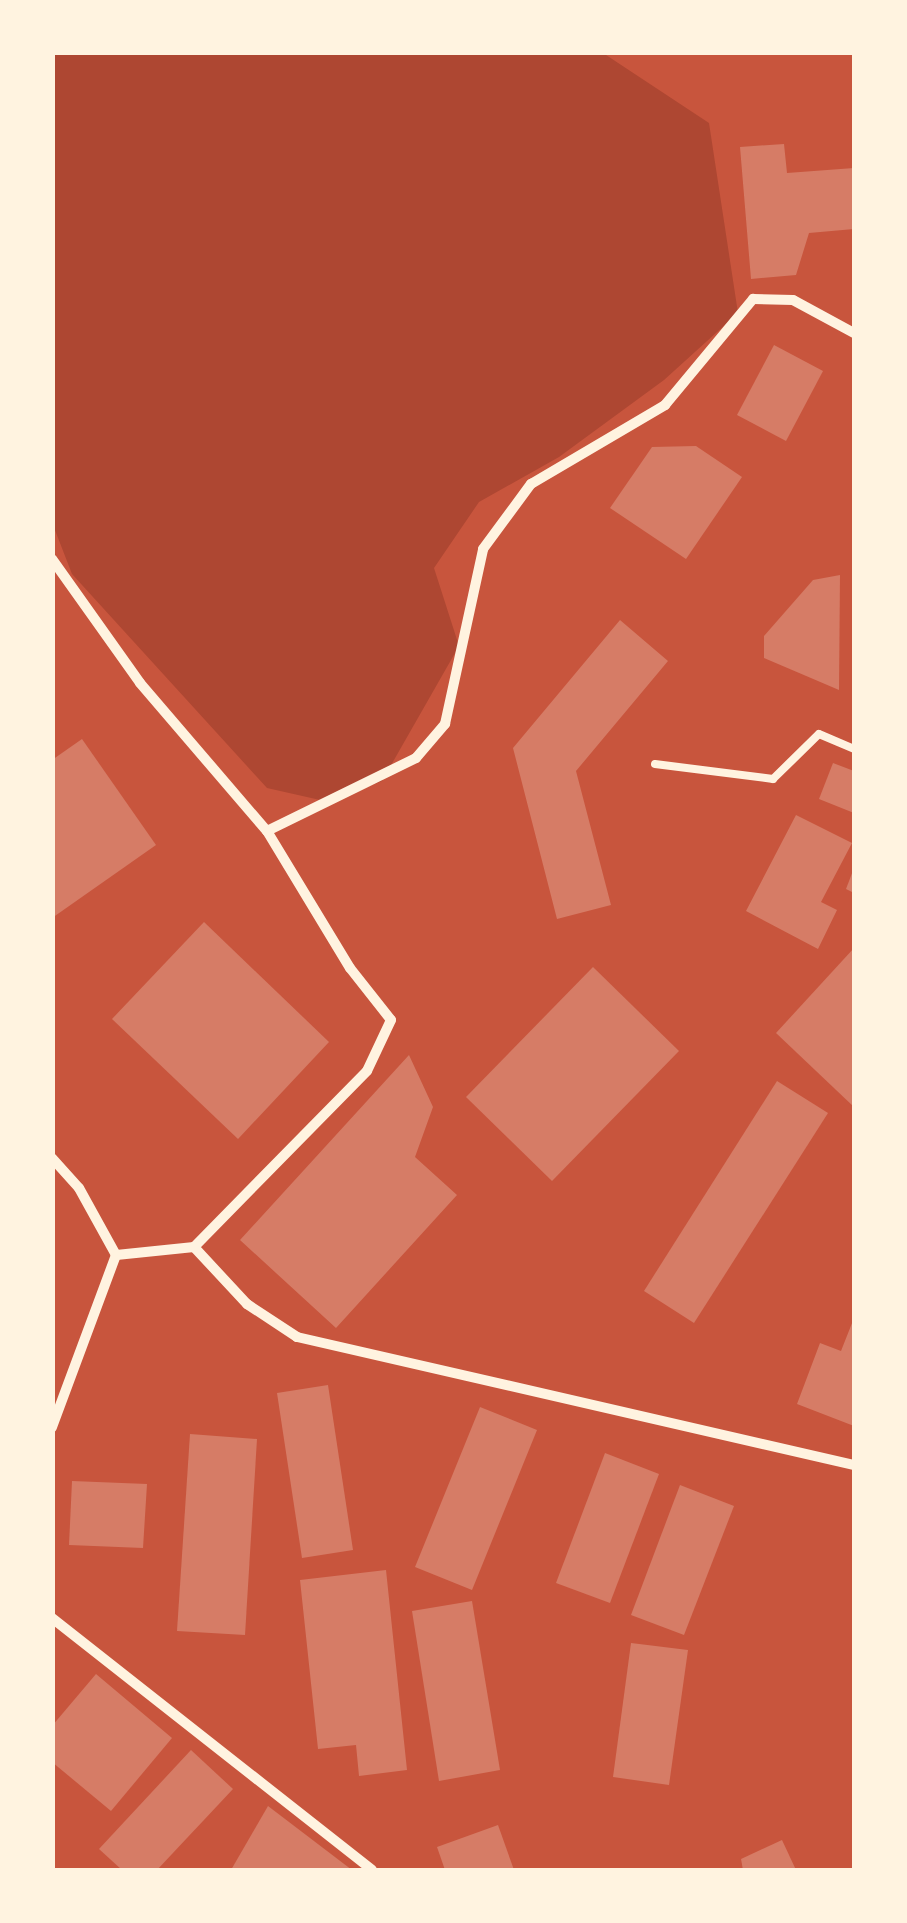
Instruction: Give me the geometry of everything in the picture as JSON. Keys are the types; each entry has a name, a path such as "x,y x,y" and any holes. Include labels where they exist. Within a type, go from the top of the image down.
{"street":[{"path":"268,831 416,758 444,724 483,549 531,484 665,405 753,300 792,300 854,333"},
{"path":"52,559 140,683 268,831 350,968 391,1020 368,1071 194,1247 116,1255"},
{"path":"52,1158 79,1188 116,1255 52,1426"},
{"path":"194,1247 247,1304 297,1337 854,1465"},
{"path":"52,1618 372,1870"}],"lane":[{"path":"654,764 773,779 819,734 854,749"}],"shaded area":[{"path":"53,53 603,53 709,123 738,313 664,380 559,457 479,502 434,568 459,646 382,781 329,802 267,788 72,574 53,525"}],"building":[{"path":"784,144 787,173 854,168 854,229 809,233 796,275 751,279 740,147"},
{"path":"774,345 823,371 786,441 737,415"},
{"path":"696,446 742,477 686,559 610,508 652,447"},
{"path":"840,575 839,690 764,658 764,636 813,580"},
{"path":"620,620 668,661 576,771 611,905 557,919 513,748"},
{"path":"82,739 156,845 52,918 52,760"},
{"path":"833,763 854,771 854,813 819,799"},
{"path":"796,815 852,843 821,902 837,910 818,949 746,911"},
{"path":"854,868 854,893 846,889"},
{"path":"204,922 329,1042 238,1139 112,1019"},
{"path":"854,948 854,1107 776,1033"},
{"path":"593,967 679,1051 552,1181 466,1097"},
{"path":"409,1055 433,1107 415,1157 457,1195 336,1328 240,1240"},
{"path":"777,1081 828,1113 694,1323 644,1291"},
{"path":"854,1318 854,1426 797,1404 820,1343 841,1351"},
{"path":"328,1385 353,1550 302,1558 277,1393"},
{"path":"480,1407 537,1430 472,1590 415,1567"},
{"path":"190,1434 257,1439 245,1635 177,1631"},
{"path":"605,1453 659,1474 610,1603 556,1583"},
{"path":"72,1481 147,1484 143,1548 69,1545"},
{"path":"680,1485 734,1506 684,1635 631,1615"},
{"path":"386,1570 407,1770 359,1776 356,1745 318,1749 300,1580"},
{"path":"472,1601 500,1770 439,1781 412,1611"},
{"path":"631,1643 688,1650 669,1785 613,1777"},
{"path":"96,1674 172,1738 111,1811 52,1762 52,1726"},
{"path":"191,1750 233,1789 157,1870 122,1870 99,1849"},
{"path":"268,1806 352,1870 231,1870"},
{"path":"498,1825 514,1870 445,1870 437,1847"},
{"path":"782,1840 796,1870 743,1870 741,1859"}]}
